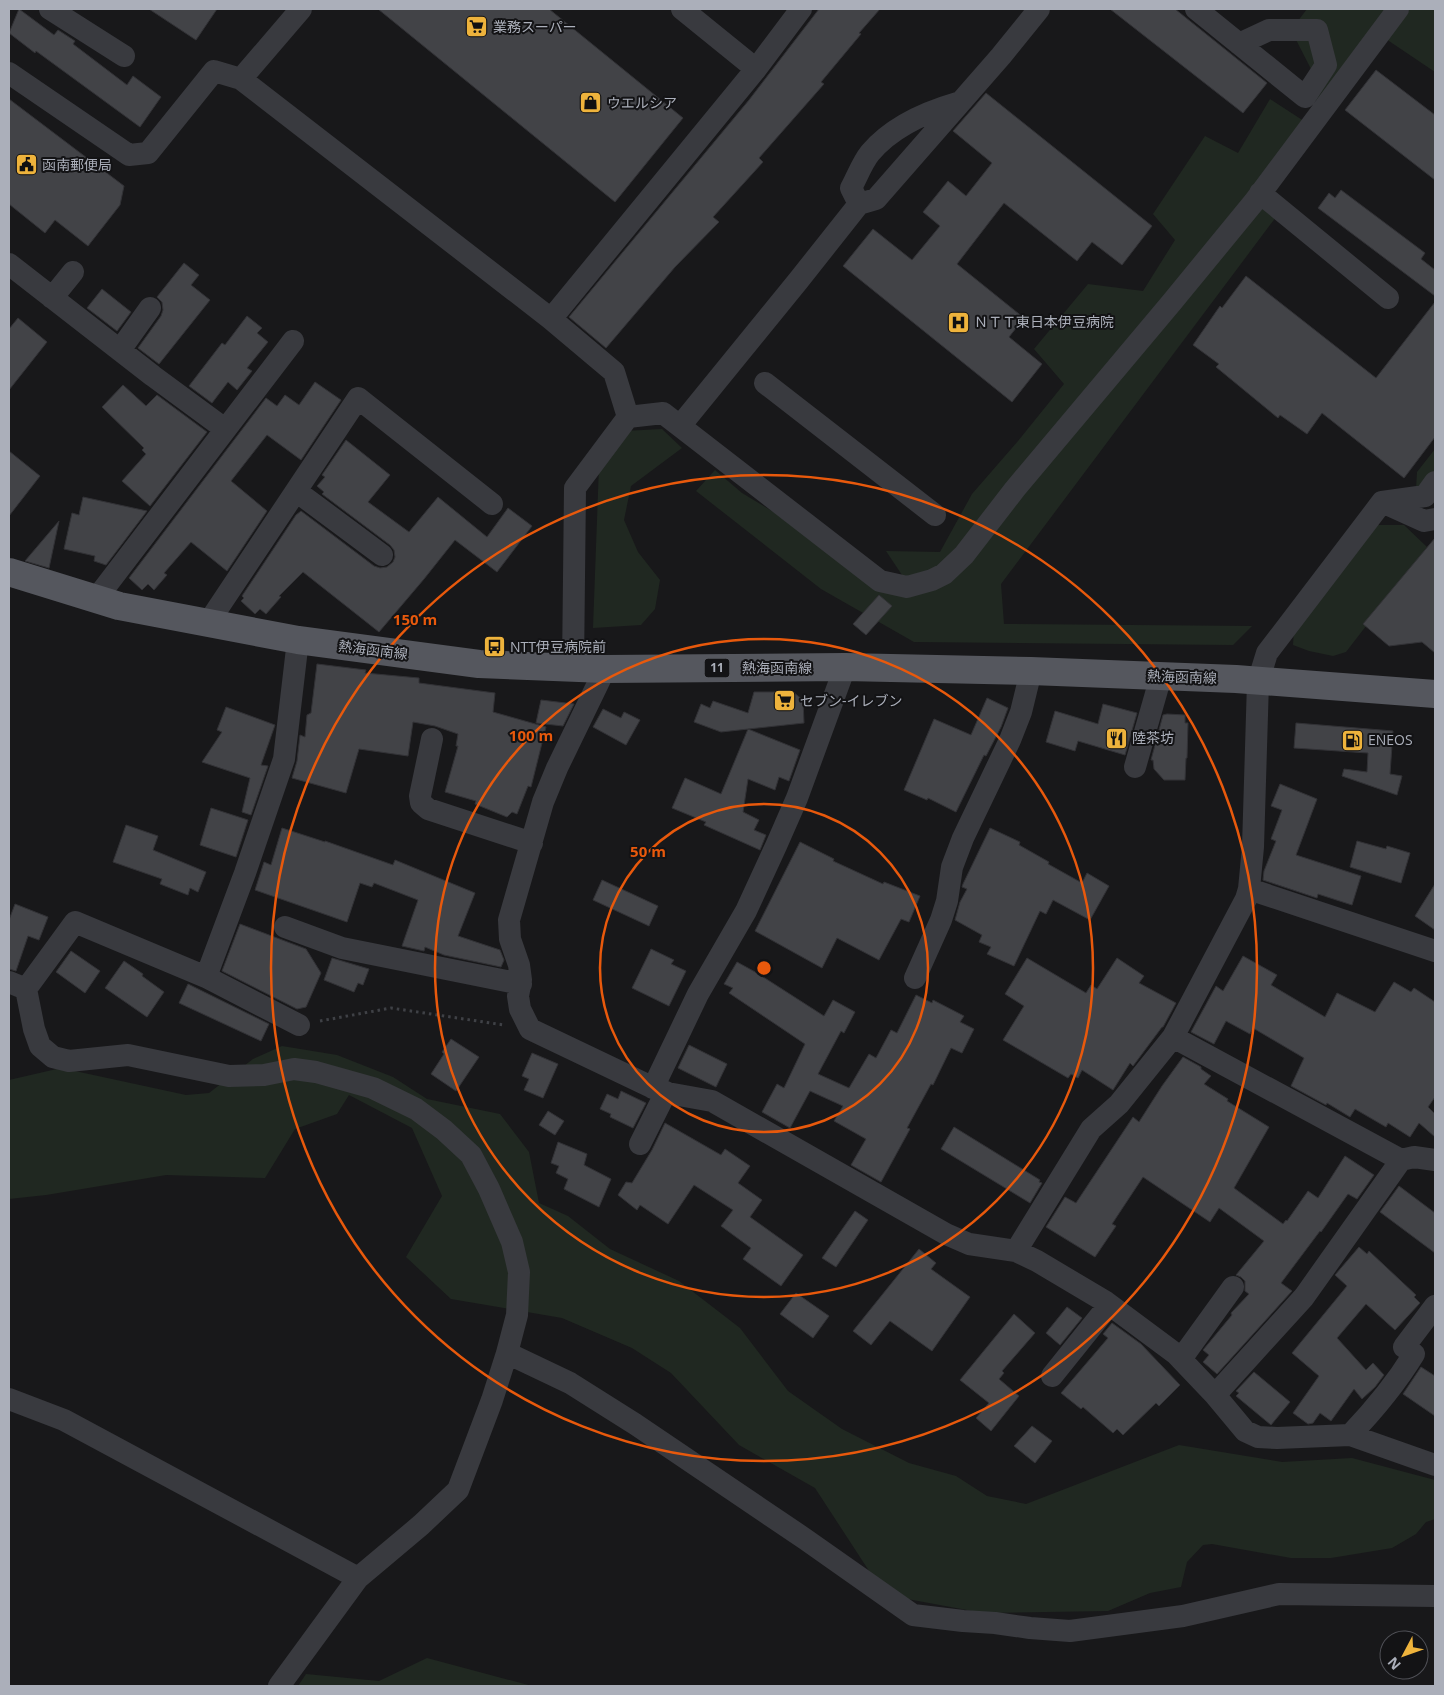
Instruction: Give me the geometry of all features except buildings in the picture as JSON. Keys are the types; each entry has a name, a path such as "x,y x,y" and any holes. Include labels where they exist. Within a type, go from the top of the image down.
{"main road":[{"name":"熱海函南線","path":"9,572 120,606 298,640 479,664 605,669 845,667 1032,670 1236,679 1435,694"}],"street":[{"path":"50,9 124,56"},
{"path":"241,79 301,9"},
{"path":"682,9 756,69"},
{"path":"551,320 756,69 801,9"},
{"path":"680,426 859,204 876,199 1001,56 1039,9"},
{"path":"1196,9 1239,44"},
{"path":"573,667 575,488 628,417 663,412 880,581 907,587 932,580 944,574 964,555 1015,489 1172,302 1260,193 1398,9"},
{"path":"9,73 129,155 148,152 214,71 241,79 551,320 614,372 628,417"},
{"path":"859,204 851,188 870,153 896,130 943,107 959,103"},
{"path":"1260,193 1388,298"},
{"path":"9,264 225,429"},
{"path":"52,298 74,272"},
{"path":"120,350 150,308"},
{"path":"96,599 292,341"},
{"path":"765,383 935,515"},
{"path":"208,623 358,398 492,504"},
{"path":"1016,1251 1092,1129 1119,1104 1173,1037 1246,899 1249,889 1253,847 1258,682 1267,653 1382,502 1425,496 1435,482"},
{"path":"296,491 382,555"},
{"path":"1382,502 1424,521 1435,519"},
{"path":"206,977 245,873 284,759 298,640"},
{"path":"640,1144 698,994 746,911 797,798 845,667"},
{"path":"605,669 557,768 543,802 509,920 510,940 519,965 520,984 518,996 520,1009 530,1029 660,1090 712,1101 946,1234 969,1244 1016,1251 1037,1261 1109,1305 1181,1359 1245,1431 1258,1437 1277,1438 1350,1435 1435,1465"},
{"path":"915,978 941,920 947,901 952,867 963,838 1010,740 1021,712 1032,670"},
{"path":"1135,766 1161,676"},
{"path":"432,739 420,796 421,803 428,808 532,843"},
{"path":"1249,889 1435,951"},
{"path":"279,1686 358,1578 421,1525 458,1490 508,1353 517,1315 519,1272 512,1242 471,1155 416,1108 373,1088 294,1069 264,1074 229,1076 128,1055 94,1060 69,1061 53,1056 40,1046 17,985 75,922 206,977 299,1025"},
{"path":"285,927 342,948 520,984"},
{"path":"1173,1037 1401,1160"},
{"path":"1215,1395 1304,1297 1401,1160 1414,1156 1435,1160"},
{"path":"1181,1359 1233,1288"},
{"path":"1052,1376 1109,1305"},
{"path":"1350,1435 1396,1384 1414,1354 1404,1347 1435,1306"},
{"path":"508,1353 570,1383 636,1424 913,1615 1070,1631 1183,1616 1279,1594 1435,1596"},
{"path":"9,1399 64,1420 358,1578"}],"path":[{"path":"299,1025 391,1008 530,1029"}],"shaded area":[{"path":"1307,9 1435,9 1435,72 1386,39 1331,107 1301,94 1311,69 1291,30"},
{"path":"1270,99 1310,125 1257,197 1276,217 1001,584 1004,624 1252,626 1233,645 914,642 821,589 696,491 715,470 742,493 853,560 914,593 886,551 940,552 972,494 1064,384 1034,349 1088,284 1143,291 1175,240 1153,214 1205,136 1238,153"},
{"path":"662,429 682,448 631,486 624,520 638,552 660,580 655,609 641,625 593,628 599,466 624,431"},
{"path":"1435,449 1435,496 1416,489 1417,472"},
{"path":"1374,525 1404,525 1427,547 1346,652 1333,656 1309,651 1293,645 1294,629"},
{"path":"282,1046 337,1055 393,1077 427,1099 500,1114 529,1152 539,1203 568,1216 610,1249 679,1281 740,1328 788,1391 842,1429 909,1463 956,1476 987,1496 1026,1504 1179,1445 1282,1462 1352,1458 1435,1480 1435,1519 1426,1522 1416,1534 1392,1548 1331,1558 1291,1558 1212,1544 1203,1545 1187,1562 1181,1587 1150,1593 1108,1611 983,1613 902,1598 873,1577 815,1488 739,1445 671,1373 632,1348 562,1318 451,1299 406,1257 442,1196 412,1128 349,1095 337,1114 295,1129 265,1178 166,1175 46,1195 9,1199 9,1080 61,1068 186,1095 209,1093 253,1059"},
{"path":"427,1658 532,1686 298,1686 306,1674 379,1681"}],"place":[{"name":"業務スーパー","path":"477,27"},
{"name":"ウエルシア","path":"591,103"},
{"name":"函南郵便局","path":"26,165"},
{"name":"ＮＴＴ東日本伊豆病院","path":"958,322"},
{"name":"NTT伊豆病院前","path":"494,647"},
{"name":"セブン-イレブン","path":"784,701"},
{"name":"陸茶坊","path":"1116,738"},
{"name":"ENEOS","path":"1352,740"}]}
